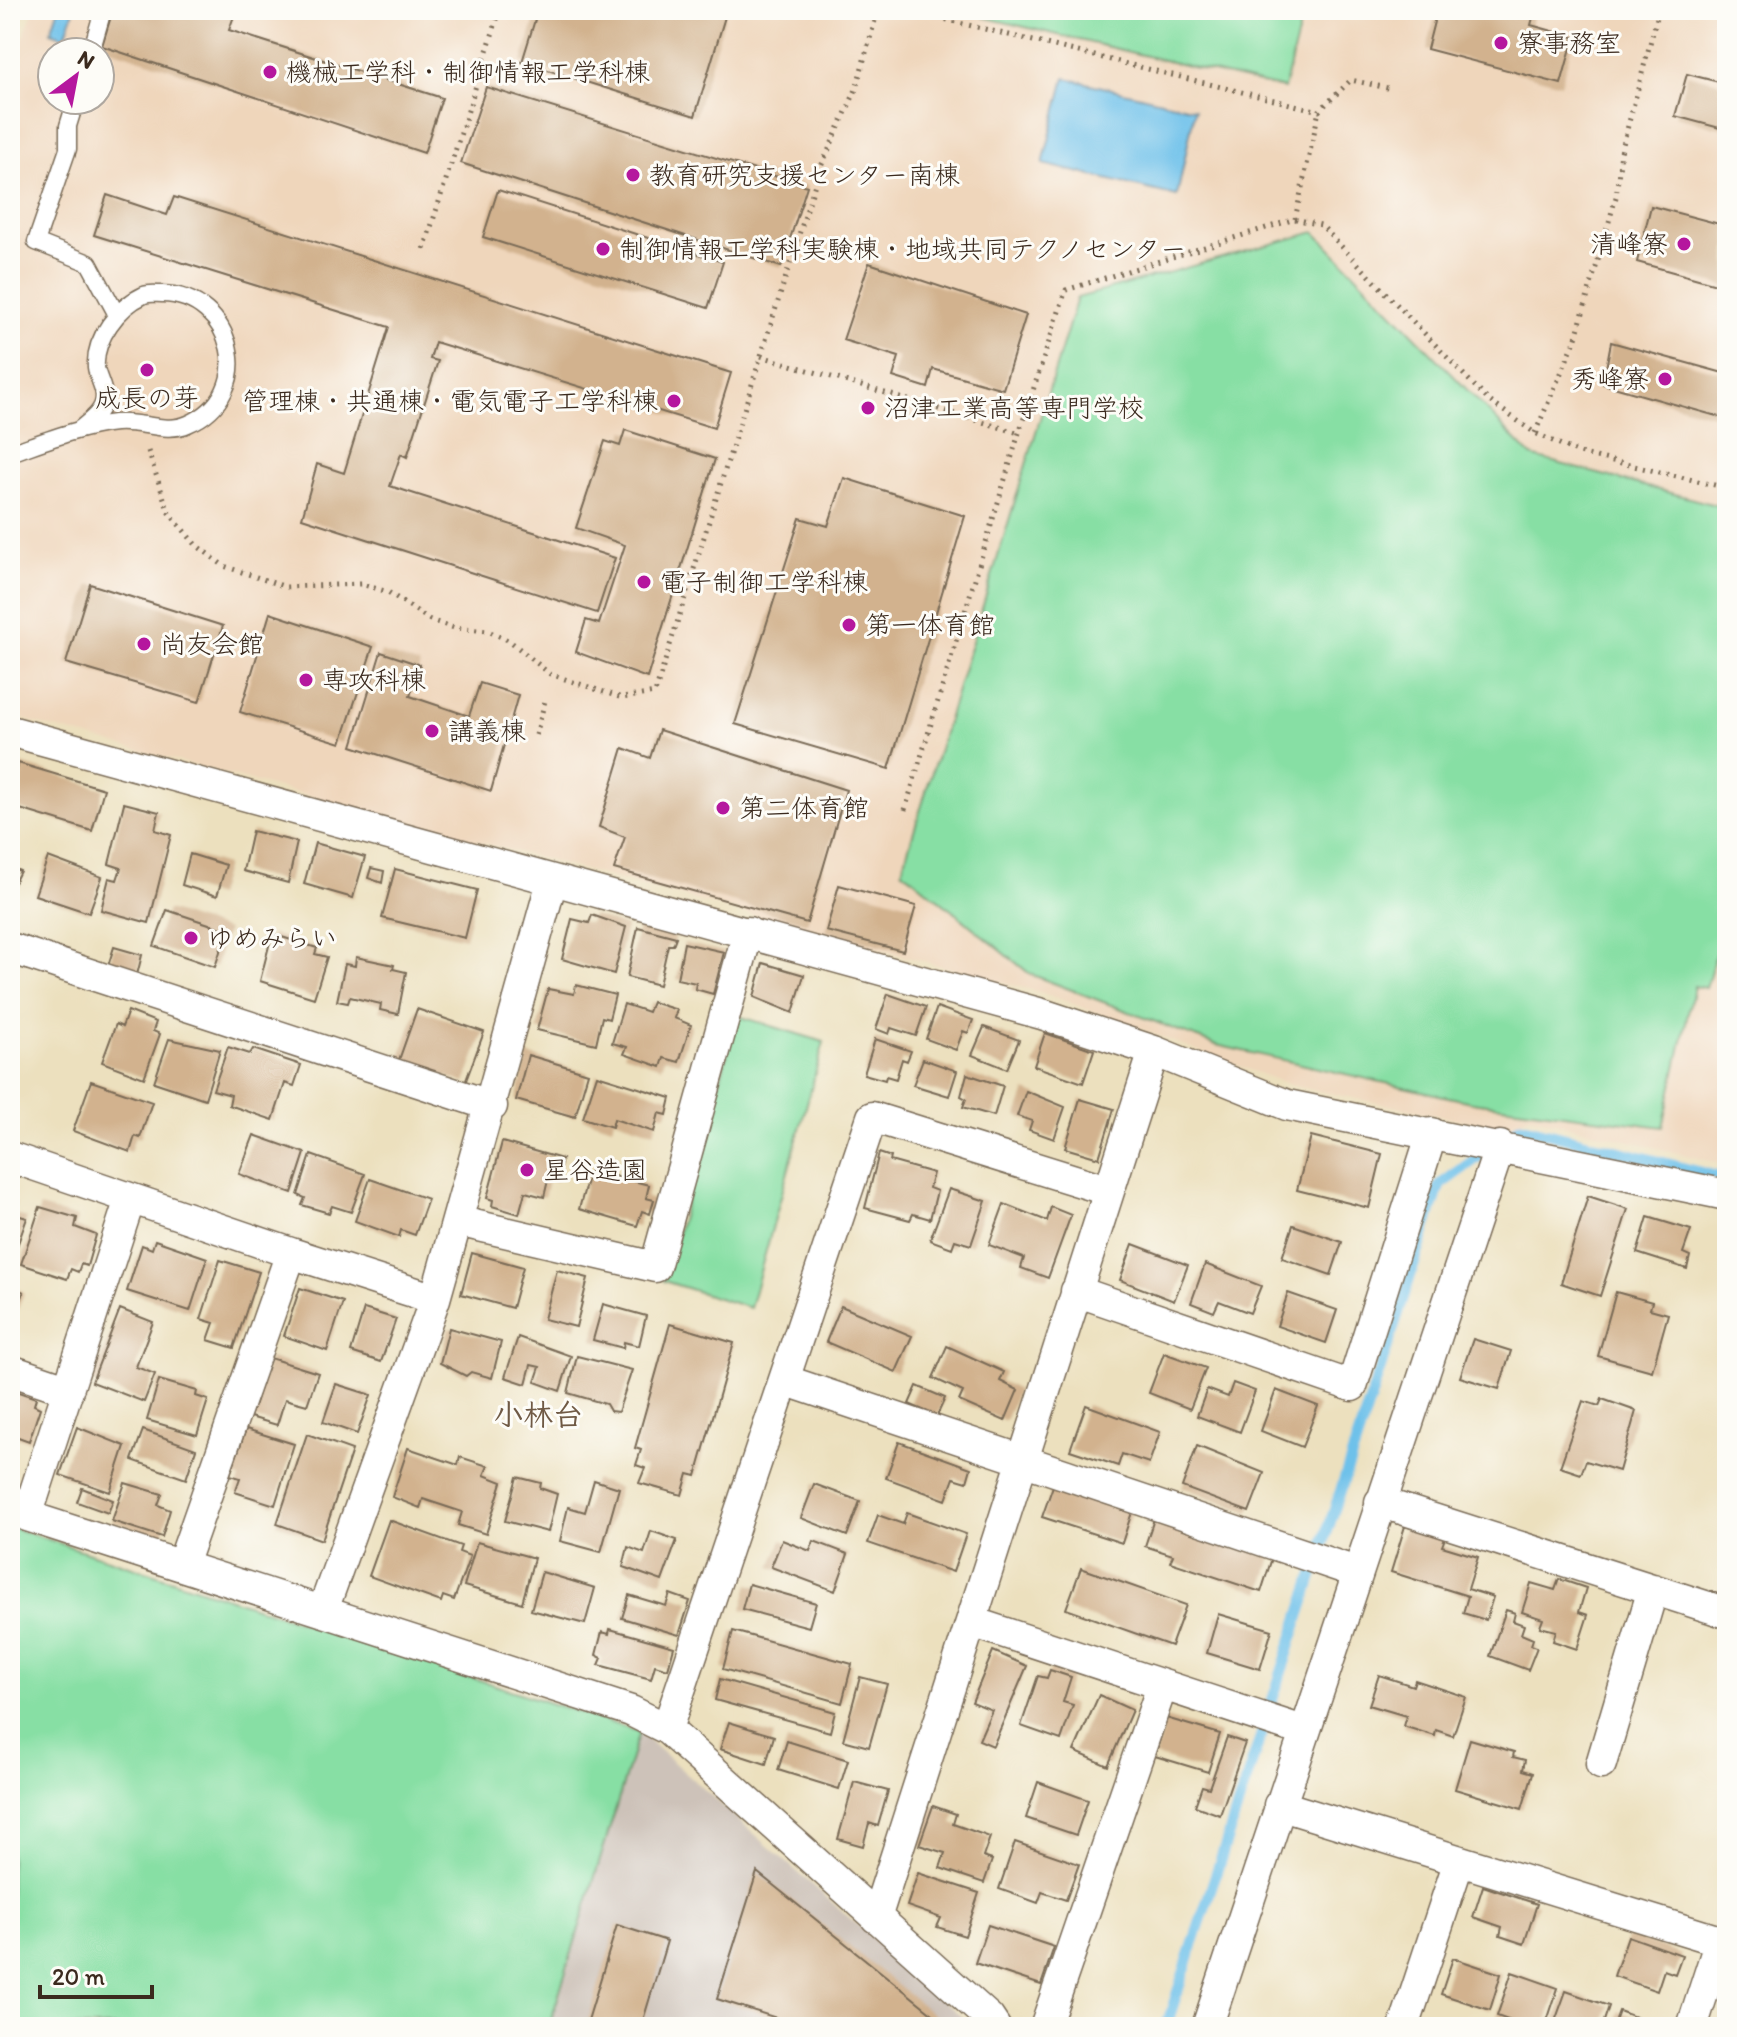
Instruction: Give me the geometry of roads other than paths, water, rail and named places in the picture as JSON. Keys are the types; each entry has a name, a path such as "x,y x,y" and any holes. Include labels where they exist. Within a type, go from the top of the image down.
{"street":[{"path":"10,731 1042,1014 1154,1051 1287,1105 1500,1146 1727,1195"},
{"path":"323,1610 435,1299 492,1106 552,881"},
{"path":"457,1221 655,1267 748,932"},
{"path":"10,948 492,1106"},
{"path":"876,1918 1154,1051"},
{"path":"667,1729 872,1117 1107,1190"},
{"path":"1076,1291 1352,1386 1432,1133"},
{"path":"1207,2027 1500,1146"},
{"path":"10,1157 435,1299"},
{"path":"130,1199 27,1516 631,1711 667,1729 989,2018 995,2027"},
{"path":"182,1565 291,1253"},
{"path":"10,1370 66,1389"},
{"path":"784,1380 1356,1572"},
{"path":"1380,1502 1727,1613"},
{"path":"1601,1764 1653,1589"},
{"path":"972,1622 1303,1731"},
{"path":"1045,2027 1162,1686"},
{"path":"1279,1805 1720,1941 1692,2027"},
{"path":"1404,2027 1459,1861"}],"lane":[{"path":"96,36 103,10"},
{"path":"71,116 68,149 36,242 89,263 117,315"},
{"path":"10,453 80,429 132,422 170,428 188,425 215,405 226,391 231,370 230,344 209,311 179,294 145,294 117,315 98,344 95,365 105,397 98,414 80,429"}],"water":[{"path":"58,10 74,10 65,36 51,32"},
{"path":"1065,78 1195,109 1177,196 1043,164"}],"waterway":[{"path":"1499,1142 1521,1126 1727,1179"},
{"path":"1166,2027 1440,1185 1485,1152"}],"place":[{"name":"寮事務室","path":"1501,43"},
{"name":"機械工学科・制御情報工学科棟","path":"270,72"},
{"name":"教育研究支援センター南棟","path":"633,175"},
{"name":"清峰寮","path":"1684,244"},
{"name":"制御情報工学科実験棟・地域共同テクノセンター","path":"603,249"},
{"name":"成長の芽","path":"147,370"},
{"name":"秀峰寮","path":"1665,379"},
{"name":"管理棟・共通棟・電気電子工学科棟","path":"674,401"},
{"name":"沼津工業高等専門学校","path":"868,408"},
{"name":"電子制御工学科棟","path":"644,582"},
{"name":"第一体育館","path":"849,625"},
{"name":"尚友会館","path":"144,644"},
{"name":"専攻科棟","path":"306,680"},
{"name":"講義棟","path":"432,731"},
{"name":"第二体育館","path":"723,808"},
{"name":"ゆめみらい","path":"191,938"},
{"name":"星谷造園","path":"527,1170"}],"district":[{"name":"小林台","path":"538,1415"}]}
